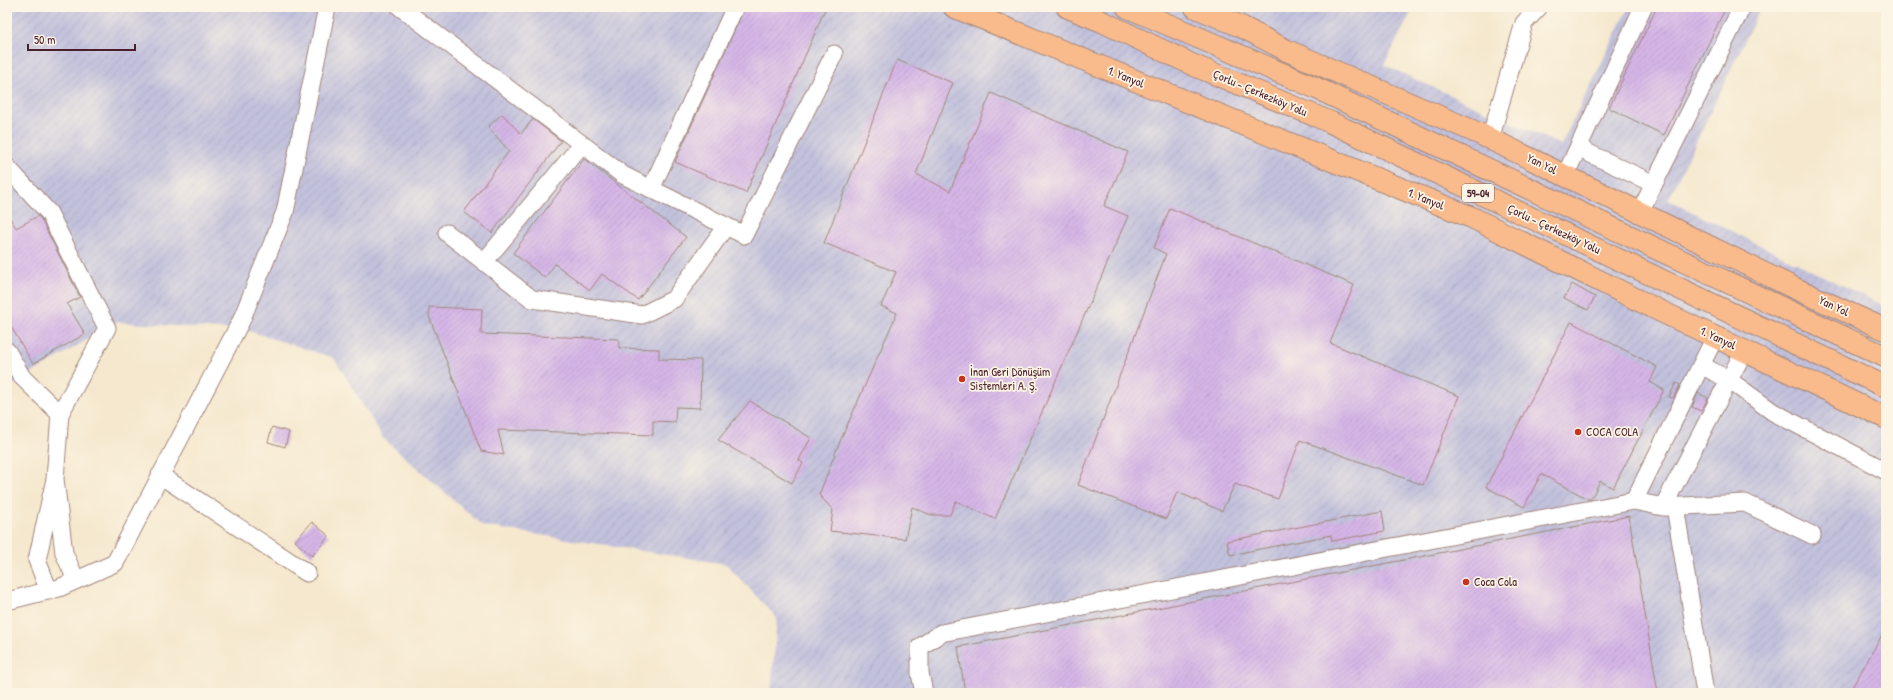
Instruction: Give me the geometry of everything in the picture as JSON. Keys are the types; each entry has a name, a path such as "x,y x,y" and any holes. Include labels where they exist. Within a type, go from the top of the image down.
{"main road":[{"name":"1. Yanyol","path":"954,7 1471,217 1715,337 1886,418"},
{"name":"Çorlu - Çerkezköy Yolu","path":"1068,7 1193,65 1330,122 1886,387"},
{"name":"59-04","path":"1127,7 1323,92 1886,357"},
{"name":"Yan Yol","path":"1195,7 1293,53 1490,139 1790,286 1886,330"}],"street":[{"path":"7,601 49,591 115,562 241,321 285,212 327,7"},
{"path":"400,7 623,176 744,235 834,54"},
{"path":"651,189 735,7"},
{"path":"1490,139 1524,23 1539,7"},
{"path":"1565,176 1644,7"},
{"path":"1640,212 1742,7"},
{"path":"484,262 582,144"},
{"path":"1578,148 1654,184"},
{"path":"7,167 49,213 107,328 60,414 55,478 37,560 49,591"},
{"path":"447,233 532,299 642,315 674,298 726,226"},
{"path":"1634,501 1715,337"},
{"path":"7,351 22,377 60,414"},
{"path":"1705,693 1669,507 1744,351"},
{"path":"1701,365 1729,380 1773,412 1886,471"},
{"path":"160,476 307,573"},
{"path":"55,478 64,553 76,580"},
{"path":"924,693 920,674 920,647 941,633 1634,501 1669,507 1745,503 1812,535"}],"shaded area":[{"path":"7,7 1241,7 1253,12 1256,7 1414,7 1384,65 1561,145 1629,7 1761,7 1668,200 1886,307 1886,693 771,693 777,618 726,564 483,526 383,438 334,358 249,331 117,322 7,388"}],"building":[{"path":"745,7 826,7 746,193 675,162"},
{"path":"1657,7 1726,7 1664,135 1609,108"},
{"name":"İnan Geri Dönüşüm Sistemleri A. Ş.","path":"897,60 953,83 916,174 950,191 991,93 1128,152 1104,206 1128,216 995,519 956,501 950,515 931,515 912,507 905,539 830,531 833,510 819,495 838,446 897,313 881,306 896,272 824,243"},
{"path":"502,114 521,134 533,119 561,141 492,233 464,212 509,151 488,127"},
{"path":"584,159 686,237 638,300 602,274 590,290 555,264 545,278 513,253"},
{"path":"1170,208 1354,285 1330,343 1459,396 1423,485 1300,440 1278,499 1235,484 1222,511 1177,492 1166,519 1078,485 1166,254 1154,248"},
{"path":"7,213 16,228 38,216 41,219 80,297 67,304 85,334 33,364 7,320"},
{"path":"1572,284 1595,297 1588,310 1564,298"},
{"path":"429,307 482,309 481,334 619,339 619,348 659,349 659,359 701,360 700,408 676,407 675,422 653,421 653,435 498,430 504,455 481,451 429,316"},
{"name":"COCA COLA","path":"1571,322 1657,367 1650,382 1664,390 1613,488 1600,481 1591,499 1588,499 1541,474 1524,507 1486,487"},
{"path":"1676,383 1680,385 1673,398 1669,397"},
{"path":"1698,393 1708,398 1701,411 1692,407"},
{"path":"750,401 811,438 799,460 803,463 792,483 718,440"},
{"path":"272,427 289,432 285,447 268,442"},
{"path":"1382,511 1385,531 1332,541 1331,535 1230,555 1227,541"},
{"name":"Coca Cola","path":"1629,516 1658,693 965,693 958,647"},
{"path":"312,522 329,536 312,556 295,541"},
{"path":"1886,628 1886,693 1849,693"}],"place":[{"name":"İnan Geri Dönüşüm Sistemleri A. Ş.","path":"962,379"},
{"name":"COCA COLA","path":"1578,432"},
{"name":"Coca Cola","path":"1466,582"}]}
